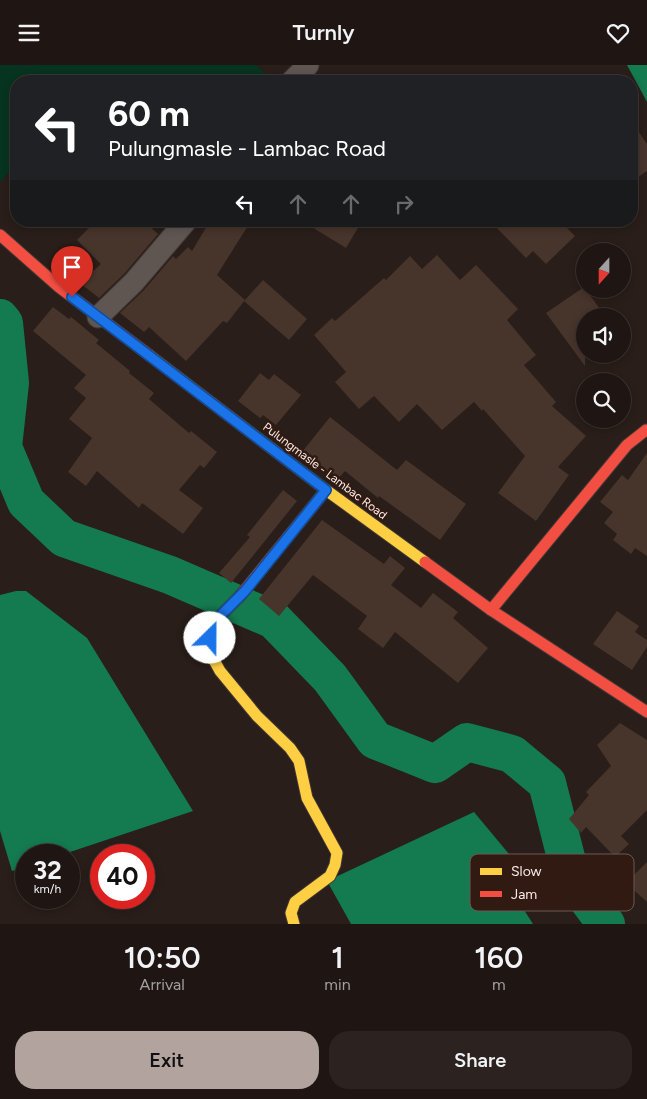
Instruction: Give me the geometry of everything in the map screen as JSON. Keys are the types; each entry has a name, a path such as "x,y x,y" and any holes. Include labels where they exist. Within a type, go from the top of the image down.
{"street":[{"path":"298,75 308,65"},
{"path":"98,317 134,282 181,227"},
{"name":"Pulungmasle - Lambac Road","path":"0,235 59,287 326,490 491,610 647,712"},
{"path":"491,610 626,445 646,430"},
{"path":"294,924 290,915 295,902 330,876 335,865 337,853 307,798 299,761 290,748 257,716 220,671 210,653 210,638 215,621 245,591 326,490"}],"shaded area":[{"path":"0,65 256,65 267,75 10,75 10,171 0,182"},
{"path":"627,65 647,65 647,102 638,85 638,75 632,75"},
{"path":"16,591 26,591 87,638 193,811 80,849 80,844 15,844 15,870 12,871 0,831 0,595"},
{"path":"474,812 509,854 470,854 470,911 525,911 533,924 351,924 327,881"}],"building":[{"path":"638,131 647,144 647,171 638,177"},
{"path":"90,227 150,227 158,234 125,273 99,298 80,283 101,264 77,240"},
{"path":"206,227 247,227 217,275 245,300 227,323 223,321 186,361 149,327 144,332 120,313 144,290 173,256 176,259 188,247 192,251"},
{"path":"312,227 358,227 346,248"},
{"path":"496,227 566,227 575,236 546,264 533,251 526,258"},
{"path":"437,255 460,280 476,265 518,309 507,320 536,355 524,365 556,402 552,406 586,436 558,467 569,475 536,521 498,493 525,456 483,409 482,411 474,402 442,430 417,404 399,422 374,396 359,409 335,382 346,372 314,335 332,318 335,321 384,278 386,280 410,256 422,269"},
{"path":"263,280 307,319 289,340 244,301"},
{"path":"576,292 576,298 592,298 599,308 576,308 576,354 546,313"},
{"path":"53,307 69,319 71,317 99,340 96,343 154,393 149,399 189,433 191,431 217,452 204,468 200,465 179,490 203,508 183,534 142,503 139,508 97,471 86,486 68,472 92,438 69,419 86,398 74,388 86,375 33,331"},
{"path":"260,373 269,380 274,374 301,395 276,425 263,415 260,418 238,401"},
{"path":"330,417 397,470 406,460 466,504 440,540 379,496 378,498 345,471 338,479 302,452"},
{"path":"647,453 647,556 635,548 631,554 613,540 617,534 604,523 613,512 600,502 622,475 628,480"},
{"path":"283,490 297,501 231,583 219,573 250,537 247,535"},
{"path":"322,520 384,564 390,556 405,568 391,585 421,608 433,593 458,612 453,618 488,648 458,683 395,632 383,648 358,629 367,616 313,575 279,616 259,599"},
{"path":"617,611 639,626 635,632 647,640 647,647 632,670 593,644"},
{"path":"620,723 647,740 647,810 621,836 629,844 618,854 612,854 586,827 581,833 569,819 589,795 586,792 611,766 597,745"},
{"path":"647,862 647,902 634,890 634,875"}],"waterway":[{"path":"0,318 4,323 10,383 3,447 26,502 64,538 170,575 274,620 330,678 375,740 435,764 467,742 512,754 547,783 565,854"},
{"path":"596,911 606,924"}],"traffic: slow":[{"path":"149,355 326,490 425,562"},
{"path":"240,596 215,621 210,638 210,653 220,671 257,716 290,748 299,761 307,798 337,853 335,865 330,876 295,902 291,913 294,924"}],"traffic: jam":[{"path":"0,235 59,287 149,355"},
{"path":"491,610 627,445 646,430"},
{"path":"240,596 326,490"},
{"path":"425,562 491,610 647,712"}],"route":[{"path":"72,297 326,490 245,591 215,621 210,638"}]}
